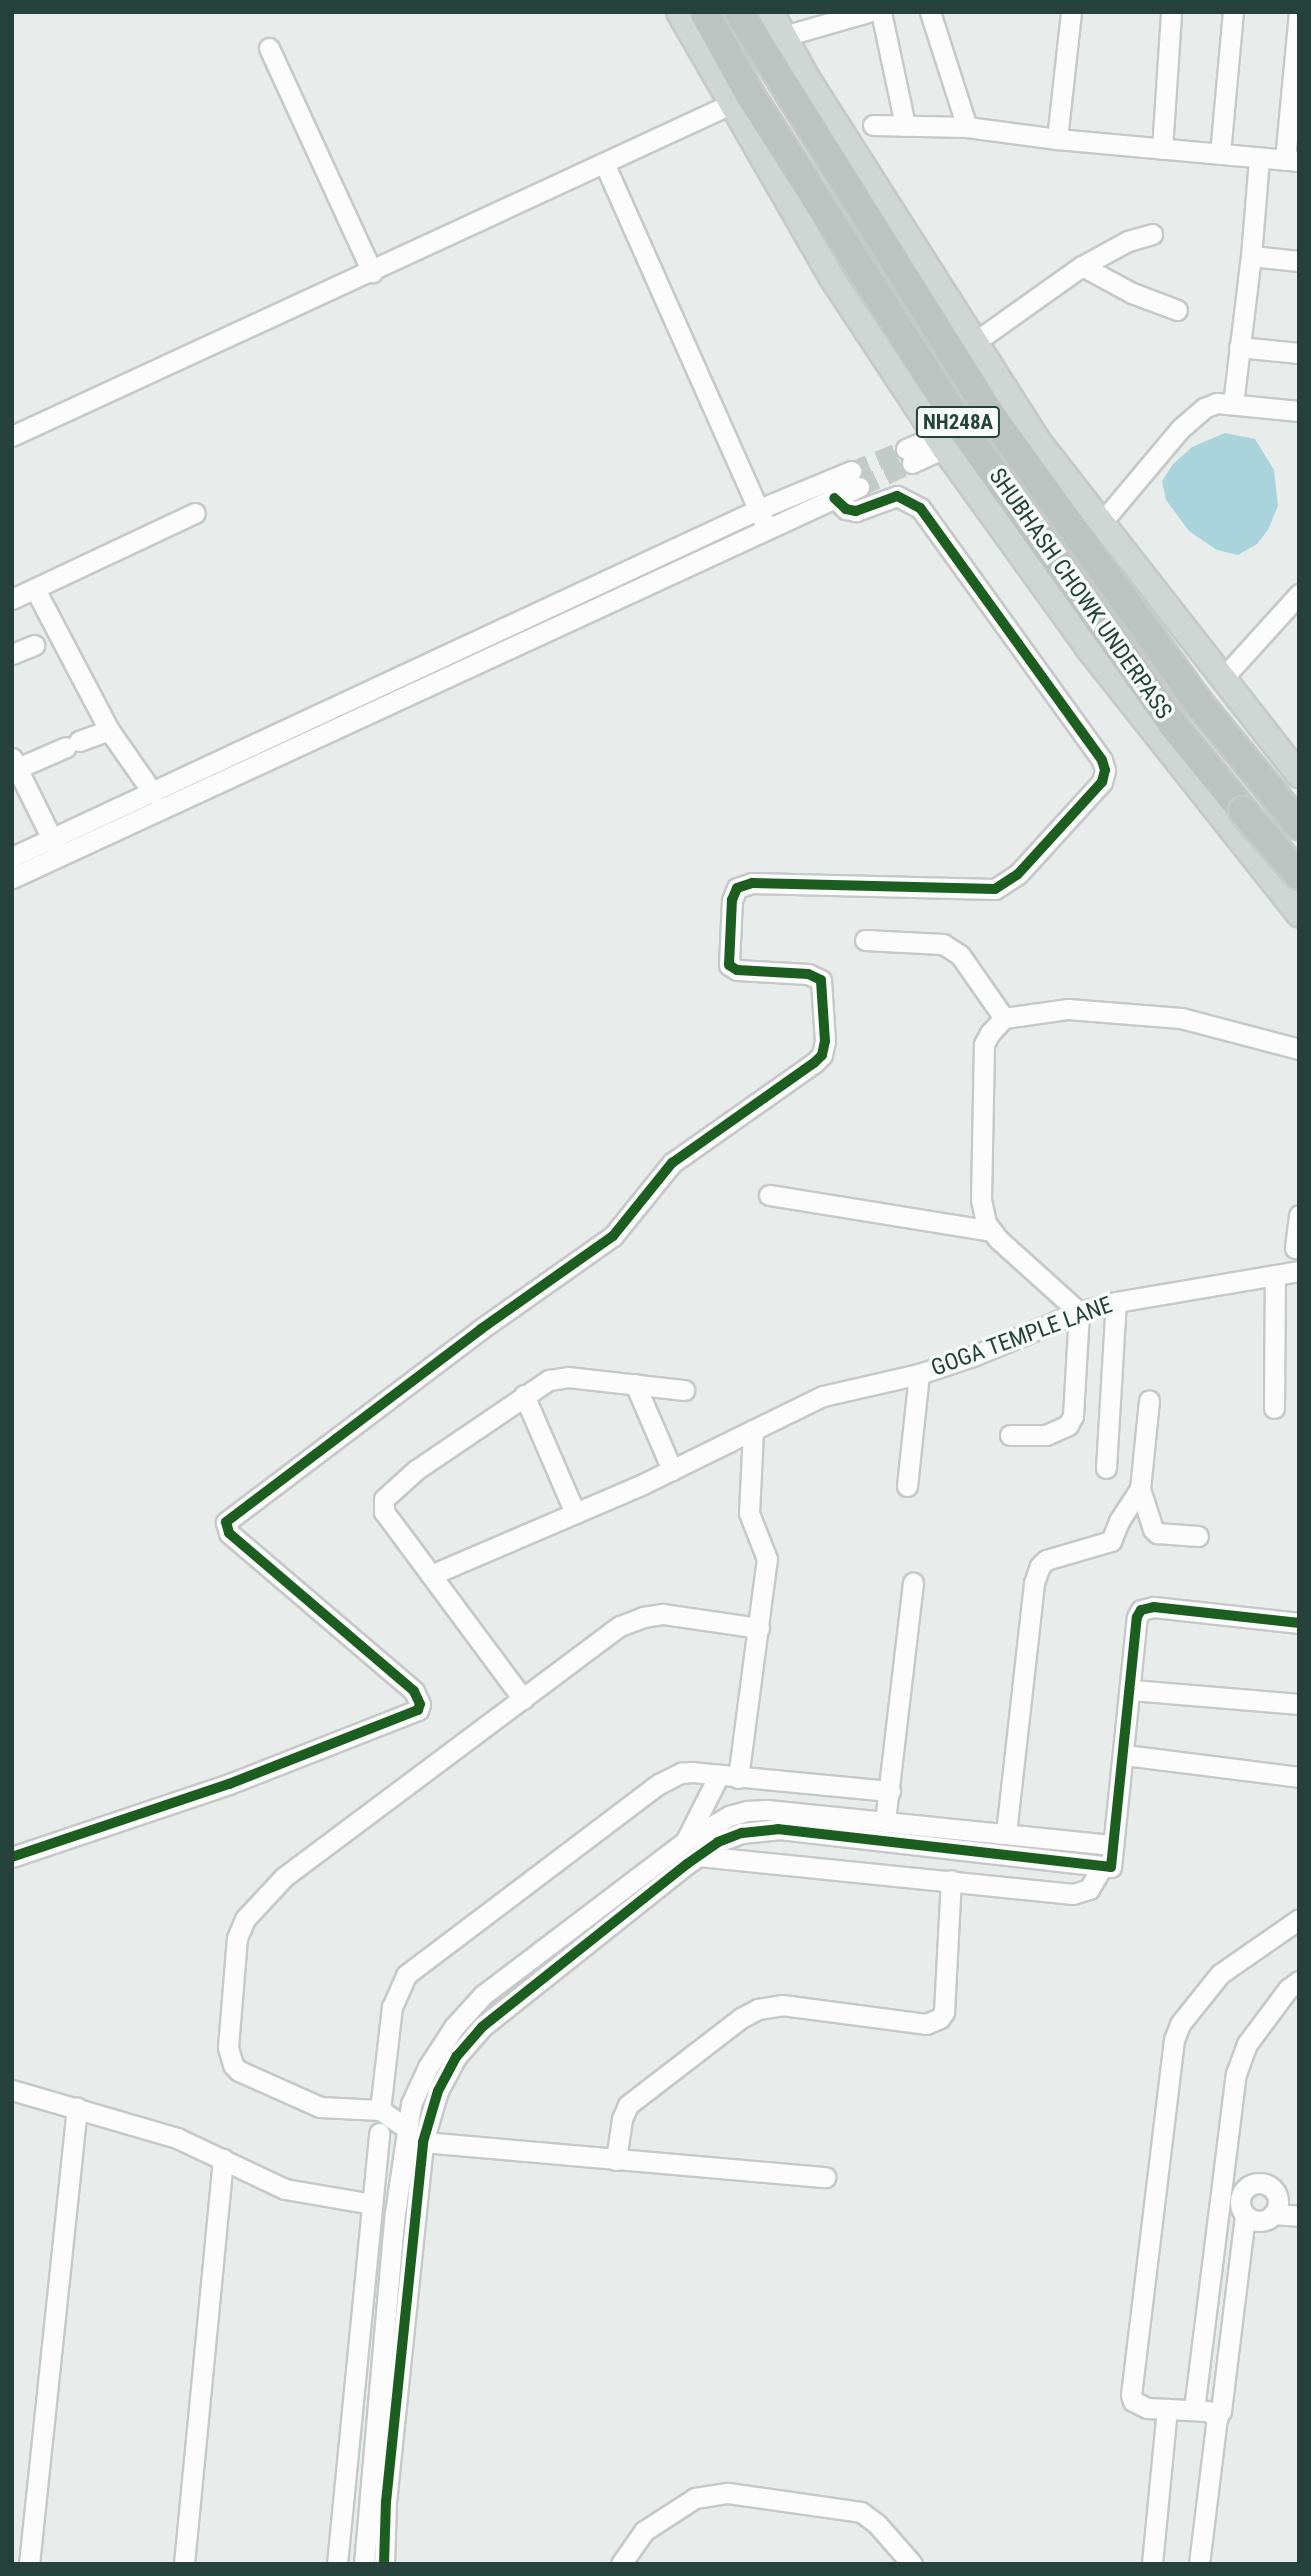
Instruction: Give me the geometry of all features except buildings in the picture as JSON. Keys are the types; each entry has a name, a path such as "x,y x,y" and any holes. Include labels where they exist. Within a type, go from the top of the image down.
{"highway":[{"name":"SHUBHASH CHOWK UNDERPASS","path":"704,12 757,106 964,431 1171,724 1299,875"},
{"name":"SHUBHASH CHOWK UNDERPASS","path":"739,12 988,411 1196,701 1299,825"}],"main road":[{"path":"680,12 832,278 940,442 1088,648 1299,914"},
{"path":"771,12 807,78 1041,444 1299,775"},
{"path":"1264,870 1299,844"}],"street":[{"path":"784,36 868,12"},
{"path":"881,12 905,125"},
{"path":"930,12 967,127"},
{"path":"1057,139 1071,12"},
{"path":"1161,149 1171,12"},
{"path":"1220,154 1233,12"},
{"path":"873,125 967,127 1057,139 1292,161 1299,13"},
{"path":"269,48 372,272"},
{"path":"12,436 605,165 731,104"},
{"path":"1233,404 1251,256 1259,158"},
{"path":"605,165 762,519"},
{"path":"975,341 1082,266 1128,241 1152,234"},
{"path":"1251,256 1299,261"},
{"path":"1082,266 1132,293 1177,310"},
{"path":"1239,347 1299,353"},
{"path":"1102,522 1193,416 1217,403 1299,411"},
{"path":"909,456 940,442"},
{"path":"12,857 57,848 253,764 762,519 834,498 855,479 762,519 153,793 57,848 12,878"},
{"path":"12,1857 229,1784 418,1710 421,1704 414,1691 229,1533 226,1522 481,1329 612,1236 664,1170 822,1055 825,1041 821,980 808,974 737,970 729,965 732,900 737,888 752,883 995,889 1018,874 1102,782 1105,770 1102,760 920,508 897,496 856,511 846,509 834,498"},
{"path":"12,599 195,513"},
{"path":"34,589 109,730 153,793"},
{"path":"1222,679 1299,594"},
{"path":"12,654 34,645"},
{"path":"57,848 15,763 109,730"},
{"path":"865,940 943,944 960,955 1004,1018"},
{"path":"1010,1434 1046,1435 1068,1425 1073,1416 1079,1312 991,1231 981,1200 984,1044 1004,1018 1069,1009 1162,1014 1299,1049"},
{"path":"769,1195 991,1231"},
{"path":"1295,1248 1299,1215"},
{"name":"GOGA TEMPLE LANE","path":"431,1575 672,1470 823,1396 919,1374 973,1356 1079,1312 1116,1302 1299,1271"},
{"path":"1274,1408 1275,1275"},
{"path":"1106,1468 1116,1302"},
{"path":"907,1486 919,1374"},
{"path":"523,1699 384,1512 384,1499 416,1470 549,1380 568,1377 684,1390"},
{"path":"635,1384 672,1470"},
{"path":"524,1395 575,1513"},
{"path":"1149,1400 1140,1489 1151,1524 1157,1533 1198,1536"},
{"path":"692,1849 728,1776 759,1628 767,1559 749,1513 753,1430"},
{"path":"1006,1833 1030,1609 1040,1566 1054,1556 1108,1543 1140,1489"},
{"path":"884,1821 890,1791 913,1583"},
{"path":"692,1849 1073,1895 1089,1889 1107,1867 1113,1844 1132,1690 1137,1617 1147,1607 1299,1623"},
{"path":"406,2128 380,2110 320,2107 239,2071 233,2065 228,2047 237,1938 245,1919 284,1877 598,1640 643,1617 663,1614 759,1628"},
{"path":"1132,1690 1299,1704"},
{"path":"1125,1755 1299,1777"},
{"path":"380,2110 392,2007 406,1975 659,1784 681,1773 890,1791"},
{"path":"364,2564 405,2206 438,2091 457,2056 482,2026 729,1816 747,1811 767,1810 1113,1844"},
{"path":"384,2564 405,2206 406,2128 411,2104 428,2067 454,2027 483,1996 692,1849 742,1833 778,1829 1107,1867"},
{"path":"616,2160 622,2119 628,2105 741,2018 758,2009 782,2004 926,2024 940,2018 944,2012 951,1880"},
{"path":"1217,2418 1208,2410 1138,2405 1131,2395 1174,2040 1180,2024 1220,1974 1299,1919"},
{"path":"1194,2409 1236,2074 1247,2044 1288,1989 1299,1981"},
{"path":"12,2090 177,2138 285,2189 405,2206"},
{"path":"29,2564 77,2108"},
{"path":"337,2564 379,2133"},
{"path":"423,2142 825,2177"},
{"path":"184,2564 223,2160"},
{"path":"1199,2564 1245,2216 1240,2197 1247,2187 1259,2183 1270,2186 1277,2197 1273,2214"},
{"path":"1245,2216 1262,2221 1273,2214 1299,2217"},
{"path":"1152,2564 1167,2409"},
{"path":"621,2564 643,2531 695,2498 728,2493 862,2512 877,2524 912,2564"}],"water":[{"path":"1225,433 1255,439 1274,470 1278,506 1268,530 1257,544 1238,555 1217,550 1189,531 1166,500 1162,481 1173,464 1192,447"}],"tunnel":[{"path":"851,471 906,449"},
{"path":"859,487 912,463"}],"cycle path":[{"path":"12,1857 229,1784 418,1710 420,1704 414,1691 229,1533 226,1522 481,1329 613,1236 672,1163 822,1055 825,1041 821,980 808,974 737,970 729,965 732,900 737,888 752,883 995,889 1018,874 1102,782 1105,770 1102,760 920,508 897,496 856,511 846,509 834,498"},
{"path":"384,2564 386,2502 423,2142 438,2091 457,2056 482,2027 687,1864 718,1842 742,1833 778,1829 1111,1867 1137,1617 1141,1610 1154,1607 1299,1623"}]}
